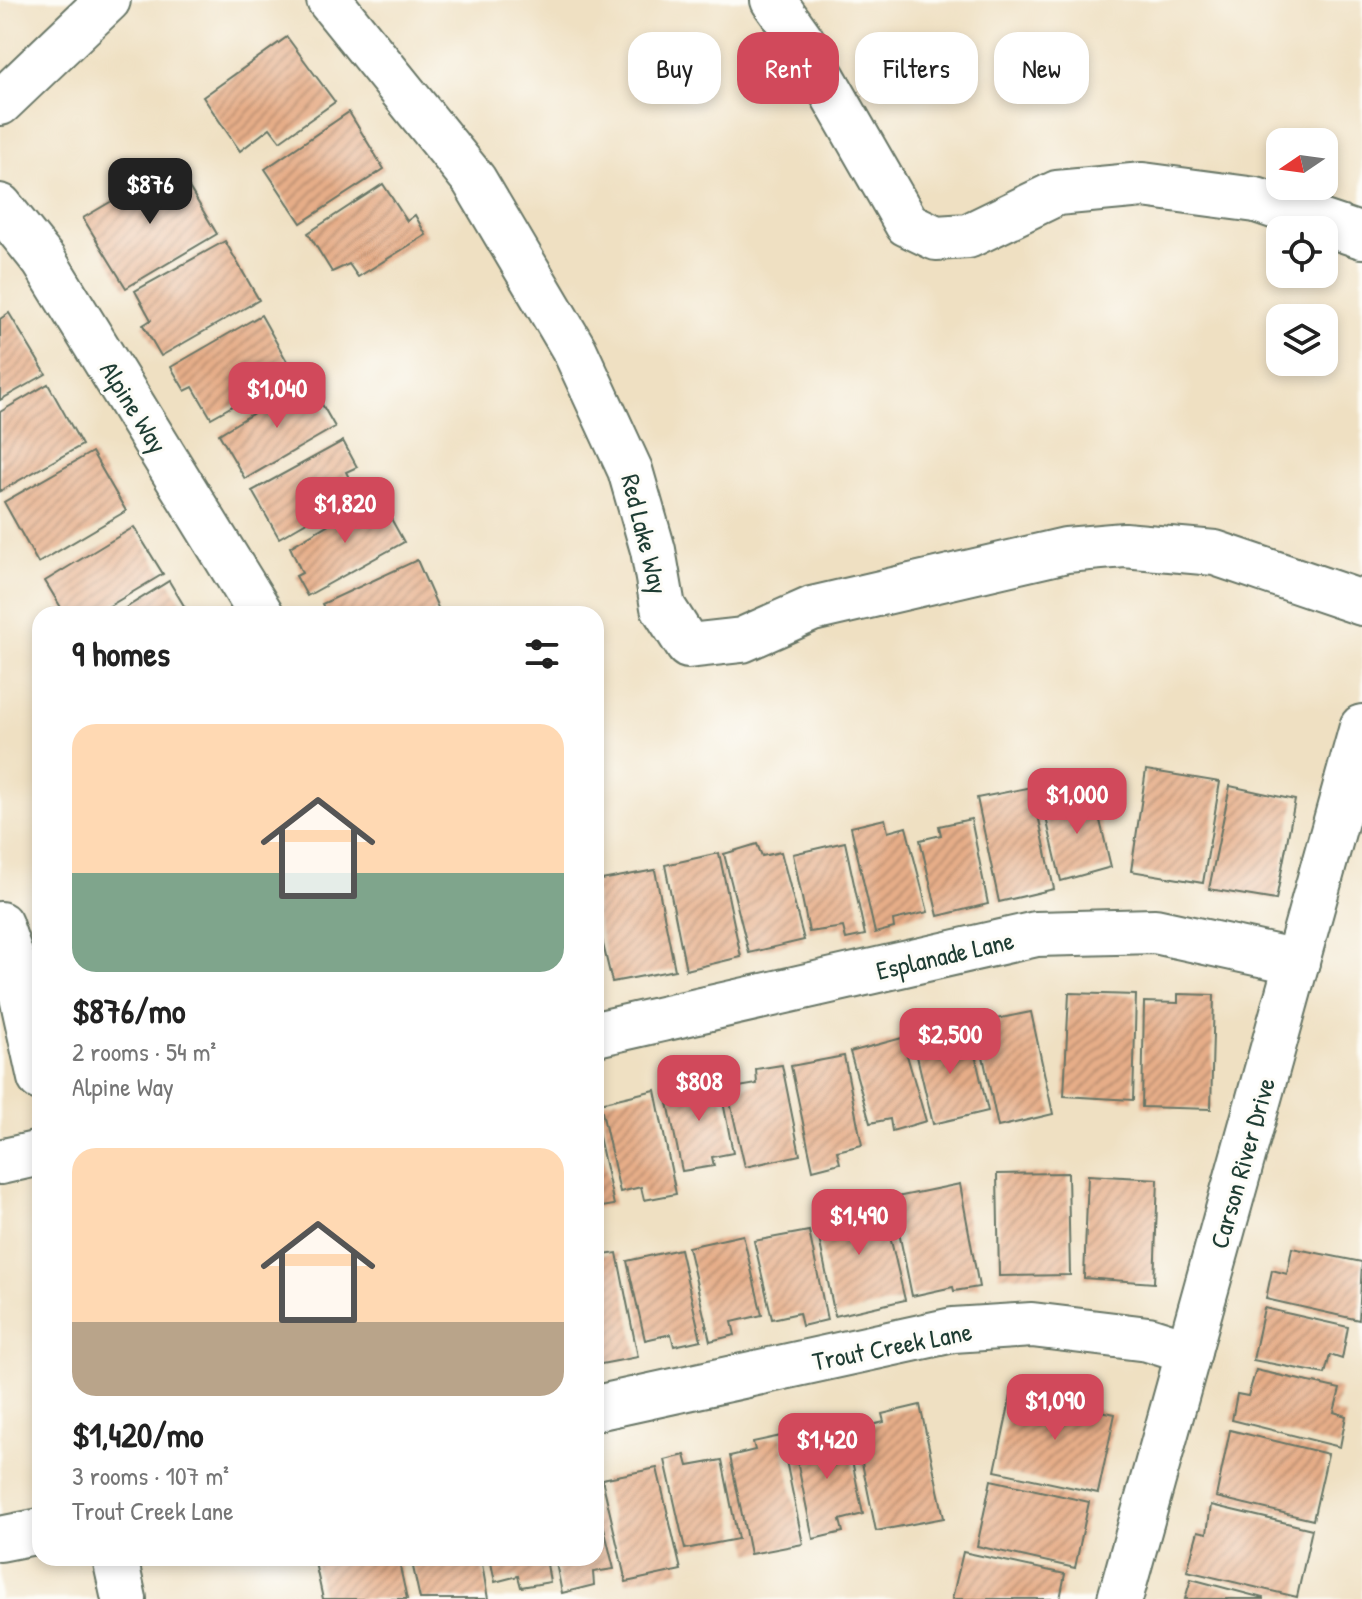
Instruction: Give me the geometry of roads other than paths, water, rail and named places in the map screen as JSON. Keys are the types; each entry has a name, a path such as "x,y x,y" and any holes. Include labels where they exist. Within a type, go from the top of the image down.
{"street":[{"path":"0,103 108,0"},
{"name":"Red Lake Way","path":"329,0 474,180 575,351 630,470 653,550 663,607 688,646 742,640 827,605 1066,550 1124,545 1215,553 1362,603"},
{"path":"773,0 801,39 907,224 936,238 968,236 1057,193 1143,185 1256,200 1362,236"},
{"name":"Alpine Way","path":"0,206 44,261 256,606"},
{"name":"Carson River Drive","path":"1120,1599 1362,727"},
{"path":"0,924 17,974 32,1042"},
{"name":"Esplanade Lane","path":"604,1032 1036,934 1155,931 1297,962"},
{"path":"0,1162 32,1155"},
{"name":"Trout Creek Lane","path":"604,1406 953,1330 1032,1325 1148,1339 1189,1352"},
{"path":"0,1539 32,1533"},
{"path":"117,1566 124,1599"}]}
